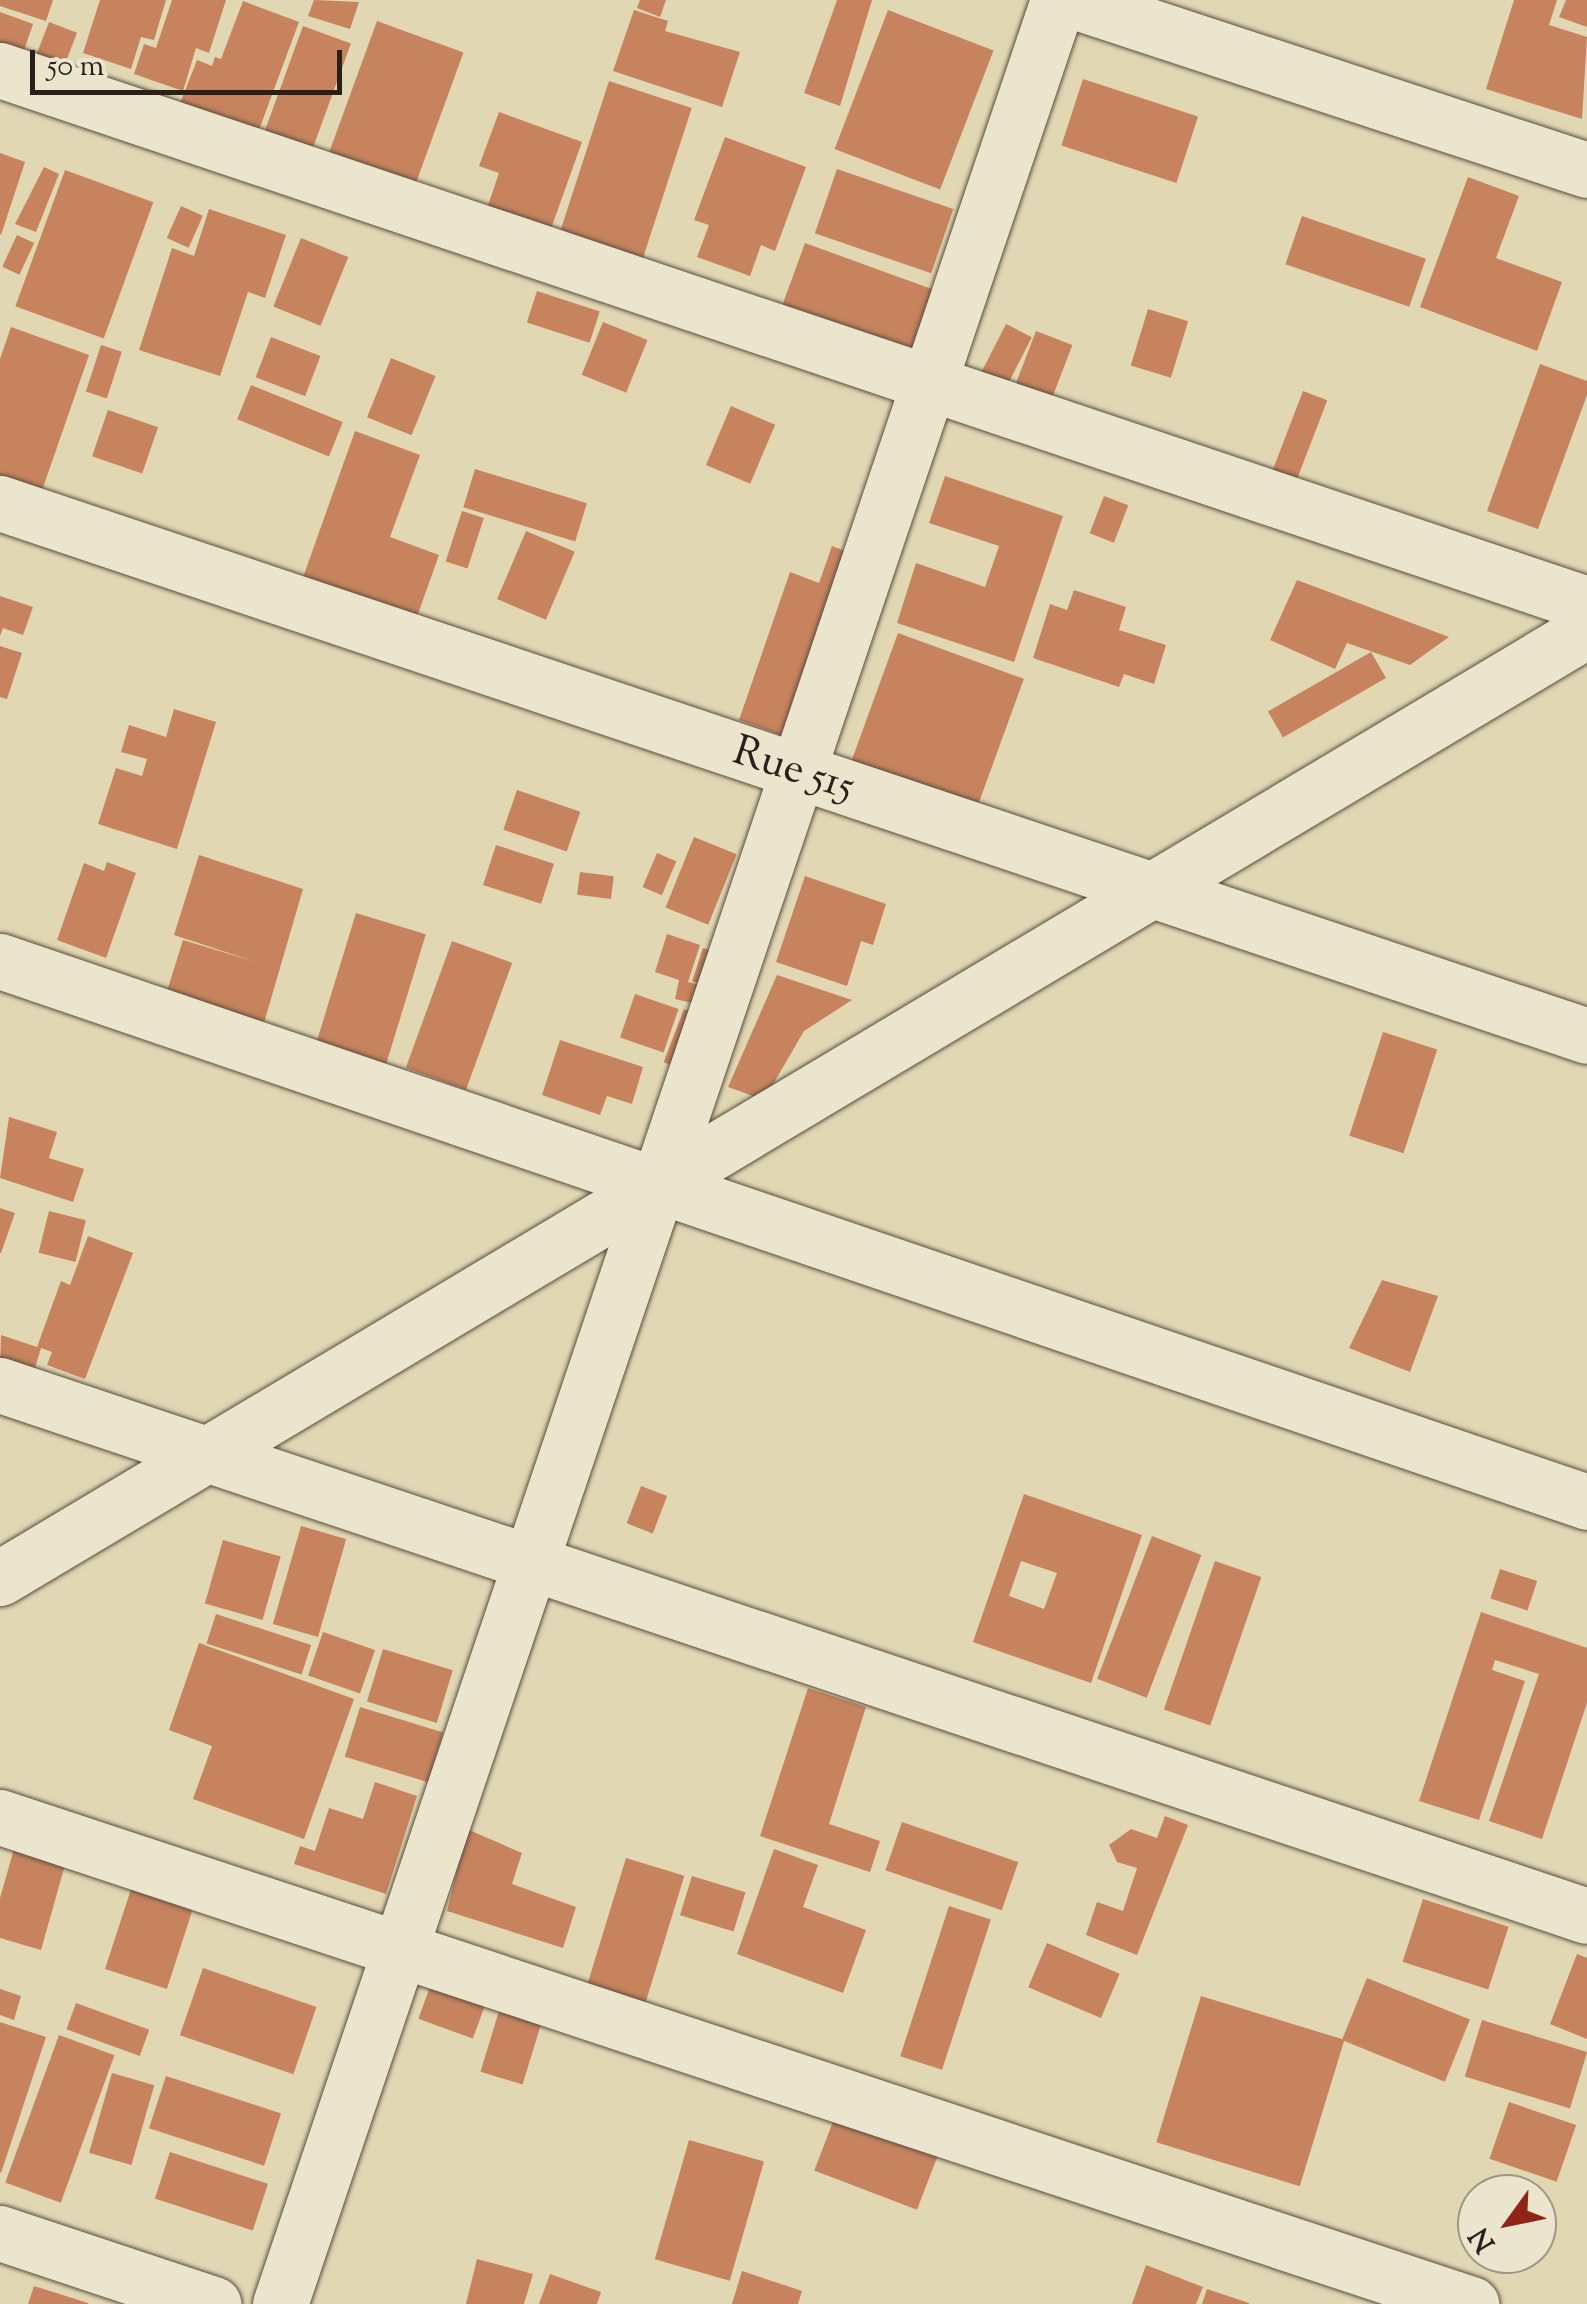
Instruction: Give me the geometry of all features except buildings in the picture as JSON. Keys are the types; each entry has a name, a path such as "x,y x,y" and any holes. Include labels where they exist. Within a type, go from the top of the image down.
{"street":[{"path":"280,2304 794,771 1058,0"},
{"path":"1070,0 1587,170"},
{"path":"0,70 1587,604"},
{"name":"Rue 515","path":"0,503 1587,1036"},
{"path":"0,1578 1587,630"},
{"path":"0,961 654,1188 1587,1502"},
{"path":"0,1385 1587,1916"},
{"path":"0,1818 400,1945 1471,2304"},
{"path":"0,2233 214,2304"}]}
